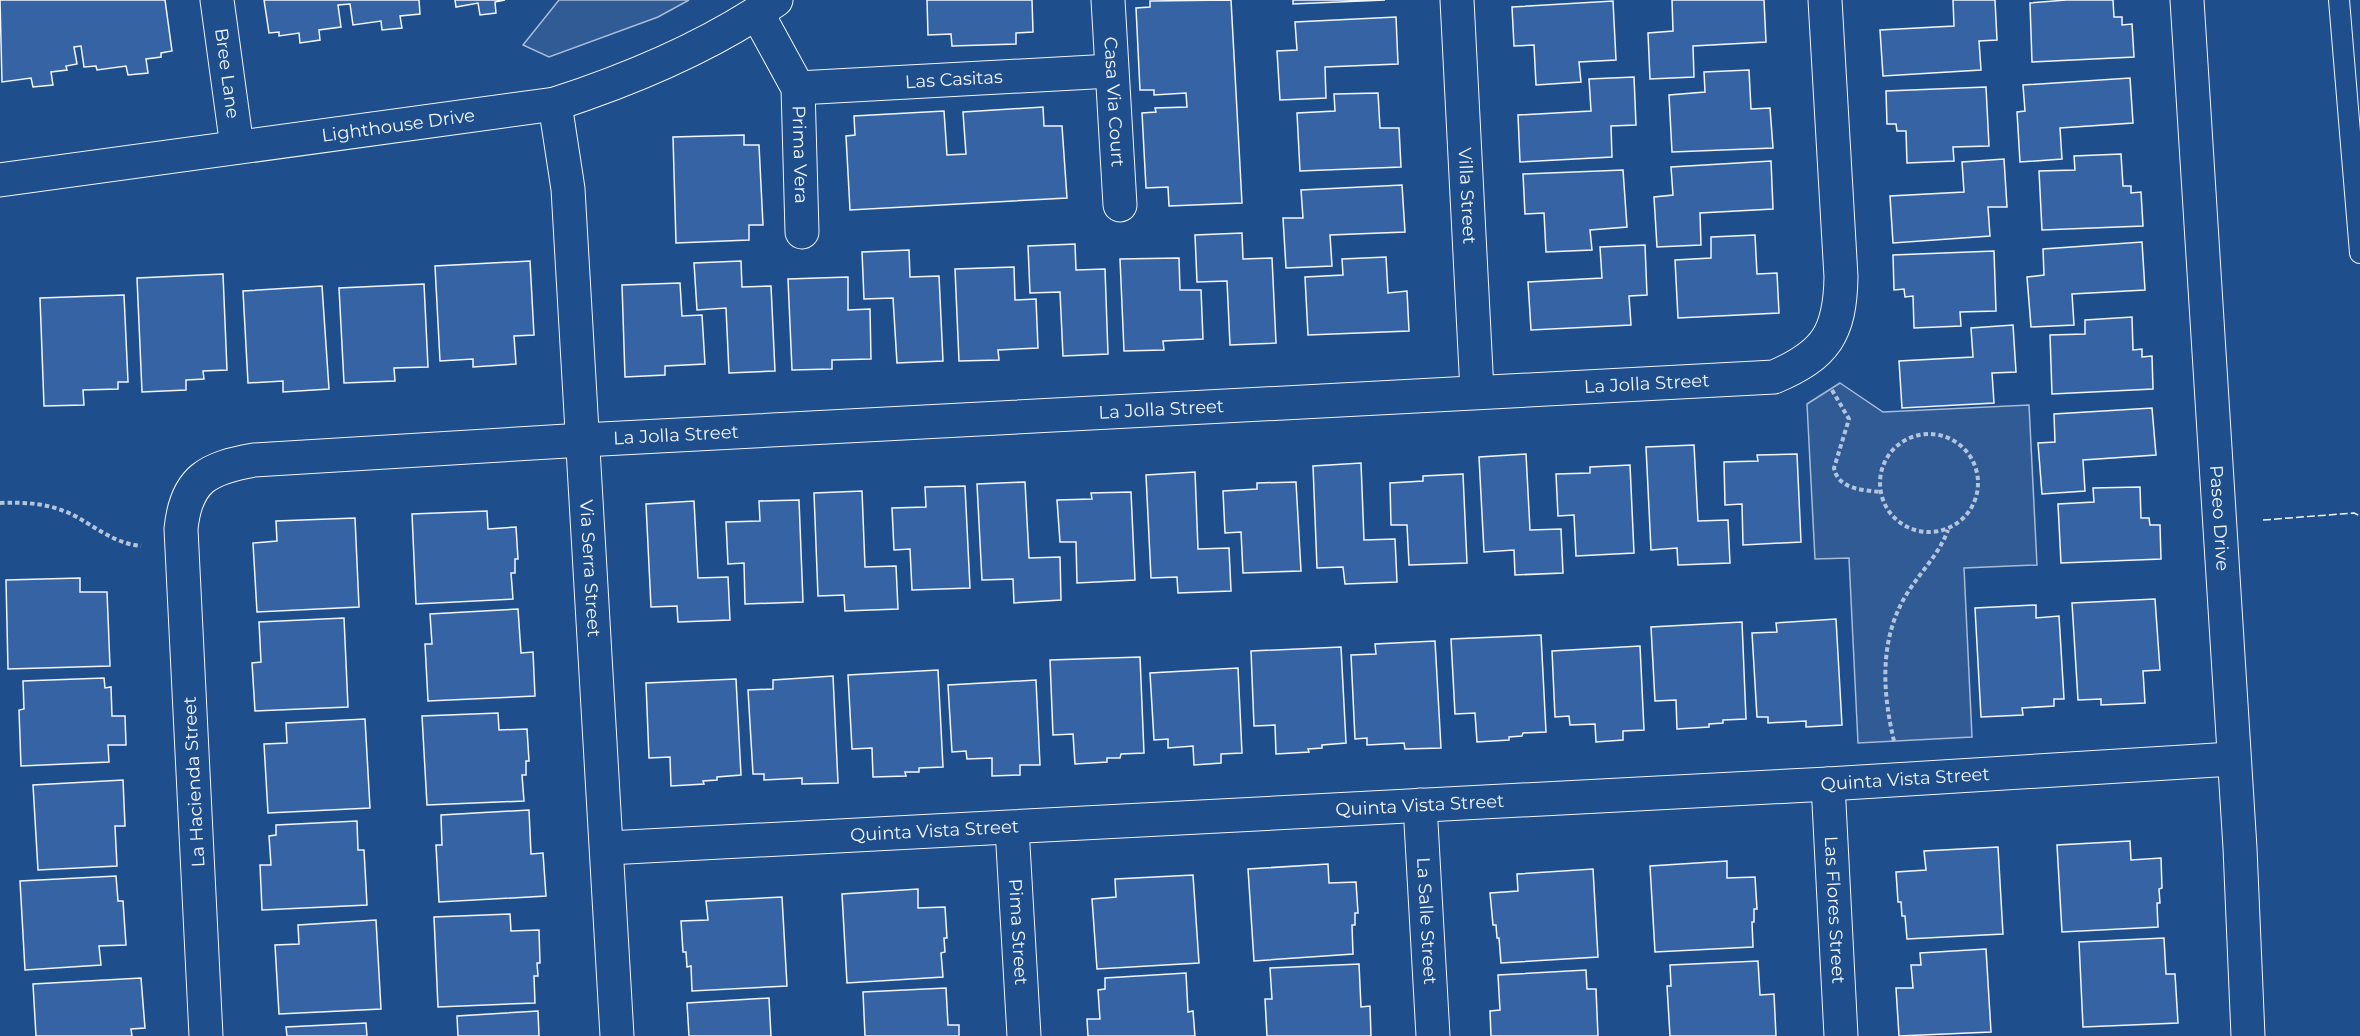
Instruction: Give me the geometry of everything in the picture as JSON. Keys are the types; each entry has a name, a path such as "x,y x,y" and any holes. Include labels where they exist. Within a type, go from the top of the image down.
{"street":[{"name":"Bree Lane","path":"217,0 237,147"},
{"name":"Casa Via Court","path":"1108,0 1120,205"},
{"name":"Villa Street","path":"1457,0 1478,391"},
{"name":"La Jolla Street","path":"181,528 182,512 196,483 209,472 228,465 254,460 1478,391 1774,377 1799,366 1825,343 1841,309 1825,0"},
{"name":"Paseo Drive","path":"2187,0 2232,759 2240,848 2248,1036"},
{"name":"Lighthouse Drive","path":"0,180 555,104 608,87 653,67 766,7"},
{"name":"Prima Vera","path":"766,7 798,87 802,232"},
{"name":"Las Casitas","path":"798,87 1111,71"},
{"name":"Via Serra Street","path":"555,104 568,189 608,848 617,1036"},
{"name":"La Hacienda Street","path":"181,528 206,1036"},
{"name":"Quinta Vista Street","path":"608,848 1828,784 2232,759"},
{"name":"Las Flores Street","path":"1828,784 1841,1036"},
{"name":"La Salle Street","path":"1420,805 1433,1036"},
{"name":"Pima Street","path":"1012,828 1024,1036"}],"lane":[{"path":"2339,0 2360,253"}],"path":[{"path":"1832,390 1849,419 1834,468 1836,475 1847,486 1880,492"},
{"path":"1927,434 1944,436 1959,444 1971,456 1977,472 1978,490 1973,506 1962,520 1948,529 1919,531 1905,526 1893,518 1880,492 1879,476 1885,459 1895,446 1910,437 1927,434"},
{"path":"0,503 36,503 54,507 114,539 141,546"},
{"path":"1894,741 1885,686 1885,660 1892,628 1907,594 1938,553 1948,529"}],"shaded area":[{"path":"559,0 689,0 658,17 549,57 523,45"},
{"path":"1840,383 1883,412 2029,405 2037,565 1964,568 1972,737 1858,743 1849,558 1815,559 1807,404"}],"building":[{"path":"0,0 165,0 172,51 161,53 161,57 146,59 148,73 128,75 126,66 97,70 96,66 84,67 81,46 74,47 77,64 66,66 67,70 51,72 53,85 33,87 31,78 2,82"},
{"path":"264,0 419,0 420,14 400,16 402,28 382,30 381,21 353,25 350,4 338,5 341,27 319,30 320,40 300,43 299,33 279,36 279,32 269,33"},
{"path":"455,0 505,0 495,2 496,13 480,15 478,3 456,7"},
{"path":"927,0 1032,0 1033,32 1016,33 1016,44 952,46 951,34 928,35"},
{"path":"1231,0 1242,203 1169,206 1168,187 1146,188 1142,113 1156,112 1155,108 1187,107 1186,93 1154,95 1154,90 1140,90 1136,8 1150,7 1150,1"},
{"path":"1293,0 1385,0 1293,4"},
{"path":"1672,0 1764,0 1766,42 1693,46 1694,77 1650,79 1648,33 1673,31"},
{"path":"1953,0 1995,0 1997,40 1979,41 1981,70 1883,76 1880,30 1954,26"},
{"path":"2113,0 2114,17 2122,17 2122,25 2132,24 2134,57 2032,62 2030,3"},
{"path":"1613,1 1616,60 1579,62 1581,82 1536,85 1534,45 1514,46 1512,7"},
{"path":"1396,17 1398,64 1325,67 1326,98 1280,100 1277,51 1297,50 1295,22"},
{"path":"1749,70 1751,109 1770,108 1773,148 1672,152 1669,95 1705,92 1704,72"},
{"path":"1634,77 1636,125 1611,126 1612,157 1520,162 1518,115 1591,111 1589,79"},
{"path":"2130,78 2133,123 2060,128 2062,159 2020,162 2017,112 2025,111 2023,85"},
{"path":"1986,87 1989,146 1953,147 1954,161 1907,163 1906,131 1897,131 1896,124 1887,124 1886,91"},
{"path":"1378,93 1380,128 1399,128 1401,167 1300,171 1297,113 1335,111 1334,94"},
{"path":"1043,107 1044,126 1062,126 1067,198 850,210 846,136 855,135 854,116 944,111 947,155 966,154 963,112"},
{"path":"744,135 744,145 759,145 763,225 749,225 749,240 676,243 673,137"},
{"path":"2121,154 2123,186 2131,186 2131,193 2141,192 2143,226 2042,230 2039,171 2075,170 2074,156"},
{"path":"2004,159 2007,207 1988,207 1990,236 1893,243 1890,196 1964,192 1962,162"},
{"path":"1771,161 1773,209 1700,213 1701,245 1657,247 1654,197 1673,195 1671,167"},
{"path":"1623,170 1627,227 1590,230 1592,250 1546,252 1544,213 1525,214 1523,174"},
{"path":"1402,185 1405,232 1330,235 1332,266 1286,268 1283,218 1303,218 1301,190"},
{"path":"1242,233 1243,259 1272,258 1276,343 1230,345 1227,281 1197,282 1195,235"},
{"path":"1755,235 1757,274 1777,273 1779,313 1678,318 1675,260 1711,258 1711,237"},
{"path":"2142,242 2145,290 2072,294 2074,325 2031,327 2027,277 2044,275 2043,249"},
{"path":"1075,244 1076,270 1105,269 1108,354 1063,356 1060,292 1030,293 1028,246"},
{"path":"1645,245 1647,295 1629,296 1631,325 1531,330 1528,282 1602,278 1600,247"},
{"path":"909,250 910,277 939,276 943,361 897,363 893,298 864,299 862,252"},
{"path":"1994,251 1996,311 1960,312 1961,326 1914,328 1913,296 1905,297 1904,289 1894,290 1893,255"},
{"path":"1386,257 1388,293 1407,291 1409,331 1308,335 1305,277 1343,275 1342,259"},
{"path":"1179,258 1180,290 1201,290 1203,339 1163,341 1164,350 1124,351 1120,259"},
{"path":"530,261 534,335 514,336 516,364 473,367 473,359 440,361 435,266"},
{"path":"741,261 742,287 771,286 775,371 729,373 726,308 697,310 694,263"},
{"path":"1014,267 1015,300 1036,299 1038,348 998,350 999,360 959,361 955,269"},
{"path":"223,274 227,370 203,371 204,379 186,380 186,390 142,392 137,278"},
{"path":"848,277 848,310 870,309 871,359 832,360 832,369 792,370 788,279"},
{"path":"680,283 682,316 702,315 705,364 665,366 665,375 625,377 622,285"},
{"path":"424,284 428,367 394,368 395,381 344,383 339,288"},
{"path":"322,286 329,389 283,392 283,381 248,383 243,291"},
{"path":"124,295 128,382 118,382 118,389 83,390 84,405 44,406 40,298"},
{"path":"2132,317 2133,350 2142,349 2142,357 2152,356 2153,389 2052,394 2050,335 2085,334 2085,320"},
{"path":"2013,325 2016,372 1992,373 1994,403 1902,408 1899,361 1973,357 1971,328"},
{"path":"2152,408 2156,455 2083,460 2085,491 2042,494 2038,443 2055,442 2054,414"},
{"path":"1694,445 1698,521 1728,520 1730,563 1678,565 1677,548 1651,550 1646,447"},
{"path":"1526,454 1530,530 1561,529 1563,573 1515,575 1514,550 1484,552 1479,457"},
{"path":"1797,454 1801,542 1743,545 1742,504 1725,505 1724,462 1758,461 1757,455"},
{"path":"1361,463 1364,540 1395,539 1397,582 1345,584 1343,567 1317,568 1313,466"},
{"path":"1630,465 1634,553 1576,556 1574,515 1558,516 1556,474 1590,473 1590,467"},
{"path":"1195,472 1198,549 1229,548 1231,591 1178,593 1177,577 1151,578 1146,475"},
{"path":"1463,474 1467,563 1409,565 1407,525 1391,525 1390,483 1423,481 1423,476"},
{"path":"1025,482 1029,558 1060,557 1061,600 1014,603 1013,579 982,580 977,484"},
{"path":"1296,482 1301,571 1243,573 1241,532 1225,533 1223,491 1257,489 1257,483"},
{"path":"965,486 970,588 912,590 910,549 894,550 892,508 926,507 925,487"},
{"path":"2140,487 2141,518 2149,518 2150,525 2160,525 2161,559 2061,563 2058,504 2094,502 2093,488"},
{"path":"862,491 865,567 896,566 898,609 845,611 844,595 818,596 814,493"},
{"path":"1131,492 1135,580 1077,583 1076,542 1060,542 1057,500 1092,499 1091,493"},
{"path":"799,500 803,602 745,604 744,563 728,564 726,522 760,521 759,501"},
{"path":"694,501 698,578 728,577 730,620 678,622 677,606 651,607 646,504"},
{"path":"487,511 488,529 516,527 518,559 515,559 515,573 511,573 513,599 416,604 412,514"},
{"path":"355,518 359,607 257,612 253,543 277,541 276,521"},
{"path":"80,578 80,592 107,592 110,666 8,669 6,580"},
{"path":"2155,599 2160,670 2143,671 2145,703 2101,705 2101,699 2078,700 2072,603"},
{"path":"2036,605 2036,618 2059,616 2064,699 2054,699 2054,706 2022,708 2023,715 1981,717 1975,608"},
{"path":"518,609 521,653 533,652 535,696 428,701 425,644 432,644 430,614"},
{"path":"344,618 348,707 255,711 252,663 261,662 259,622"},
{"path":"1836,619 1842,725 1806,727 1806,721 1768,723 1768,717 1757,717 1752,633 1777,632 1776,623"},
{"path":"1742,622 1746,719 1723,720 1723,723 1709,724 1709,727 1677,729 1676,700 1655,701 1651,627"},
{"path":"1541,635 1546,732 1523,733 1522,736 1509,737 1509,740 1477,742 1475,713 1455,714 1451,639"},
{"path":"1435,641 1441,748 1405,749 1404,743 1367,745 1367,738 1355,739 1351,655 1376,654 1375,644"},
{"path":"1640,646 1644,730 1623,731 1623,740 1596,742 1595,724 1570,725 1569,716 1555,717 1552,651"},
{"path":"1341,647 1346,743 1322,745 1322,748 1308,749 1309,752 1276,754 1275,725 1254,726 1251,651"},
{"path":"1140,657 1144,753 1121,754 1120,758 1107,758 1107,762 1075,764 1073,734 1053,735 1050,660"},
{"path":"1238,668 1242,753 1221,754 1221,763 1194,765 1193,746 1168,748 1168,739 1154,740 1150,673"},
{"path":"938,670 943,767 919,768 919,772 905,772 906,776 873,777 872,748 852,749 848,675"},
{"path":"833,676 838,783 802,784 802,778 764,780 764,774 753,774 748,690 773,689 773,680"},
{"path":"104,678 105,688 111,687 112,716 125,716 126,745 108,745 109,762 21,766 19,710 24,709 23,681"},
{"path":"736,679 741,775 717,777 717,780 703,781 704,784 671,786 670,757 649,758 646,683"},
{"path":"1036,680 1040,765 1020,765 1020,775 992,776 992,758 967,759 966,751 952,752 948,685"},
{"path":"498,713 499,730 527,729 529,761 526,761 526,775 522,775 524,801 427,805 422,716"},
{"path":"365,719 370,808 268,813 264,744 287,743 286,723"},
{"path":"123,780 125,826 115,826 117,866 38,870 33,785"},
{"path":"529,810 531,854 543,853 546,896 439,902 436,845 442,845 441,815"},
{"path":"357,821 358,850 364,850 367,905 262,910 260,865 271,865 269,836 276,835 276,825"},
{"path":"2130,841 2131,860 2161,858 2162,888 2159,889 2160,903 2157,903 2158,927 2062,932 2057,845"},
{"path":"1998,847 2003,934 1907,939 1905,916 1902,916 1901,902 1898,902 1896,872 1926,870 1924,851"},
{"path":"1727,861 1727,878 1755,877 1757,909 1754,909 1754,922 1752,922 1753,947 1655,952 1650,866"},
{"path":"1328,864 1329,883 1356,882 1358,913 1355,913 1355,925 1352,925 1353,954 1254,961 1248,869"},
{"path":"1593,869 1598,957 1501,963 1499,938 1497,938 1496,925 1493,925 1490,893 1518,891 1517,874"},
{"path":"1193,875 1199,963 1097,969 1092,899 1116,897 1115,879"},
{"path":"116,876 118,901 123,901 126,945 99,946 101,965 25,970 20,881"},
{"path":"918,889 918,908 945,907 947,938 944,938 945,952 941,953 943,977 847,983 842,894"},
{"path":"782,897 787,986 692,991 691,966 687,967 686,952 683,952 681,921 708,920 706,901"},
{"path":"510,914 511,931 539,930 540,963 537,963 538,976 534,976 535,1003 438,1007 434,917"},
{"path":"376,920 381,1009 279,1014 275,945 299,944 298,925"},
{"path":"2164,938 2166,974 2175,974 2178,1023 2083,1027 2079,942"},
{"path":"1986,949 1991,1032 1899,1036 1896,988 1913,988 1911,965 1921,965 1920,953"},
{"path":"1758,961 1760,995 1774,994 1776,1036 1670,1036 1667,986 1671,986 1670,965"},
{"path":"1359,964 1361,1007 1370,1006 1371,1036 1267,1036 1265,999 1272,999 1270,968"},
{"path":"1586,970 1587,989 1596,989 1598,1036 1491,1036 1490,1011 1500,1010 1498,975"},
{"path":"1186,973 1188,1012 1193,1011 1195,1036 1088,1036 1087,1019 1100,1019 1098,990 1105,989 1105,978"},
{"path":"141,978 145,1028 131,1029 132,1036 36,1036 33,984"},
{"path":"946,988 948,1025 959,1025 959,1036 865,1036 863,992"},
{"path":"769,998 771,1036 689,1036 687,1003"},
{"path":"538,1011 539,1036 458,1036 457,1016"},
{"path":"366,1023 367,1036 287,1036 286,1027"}],"fence":[{"path":"2263,520 2354,513 2360,516"}]}
